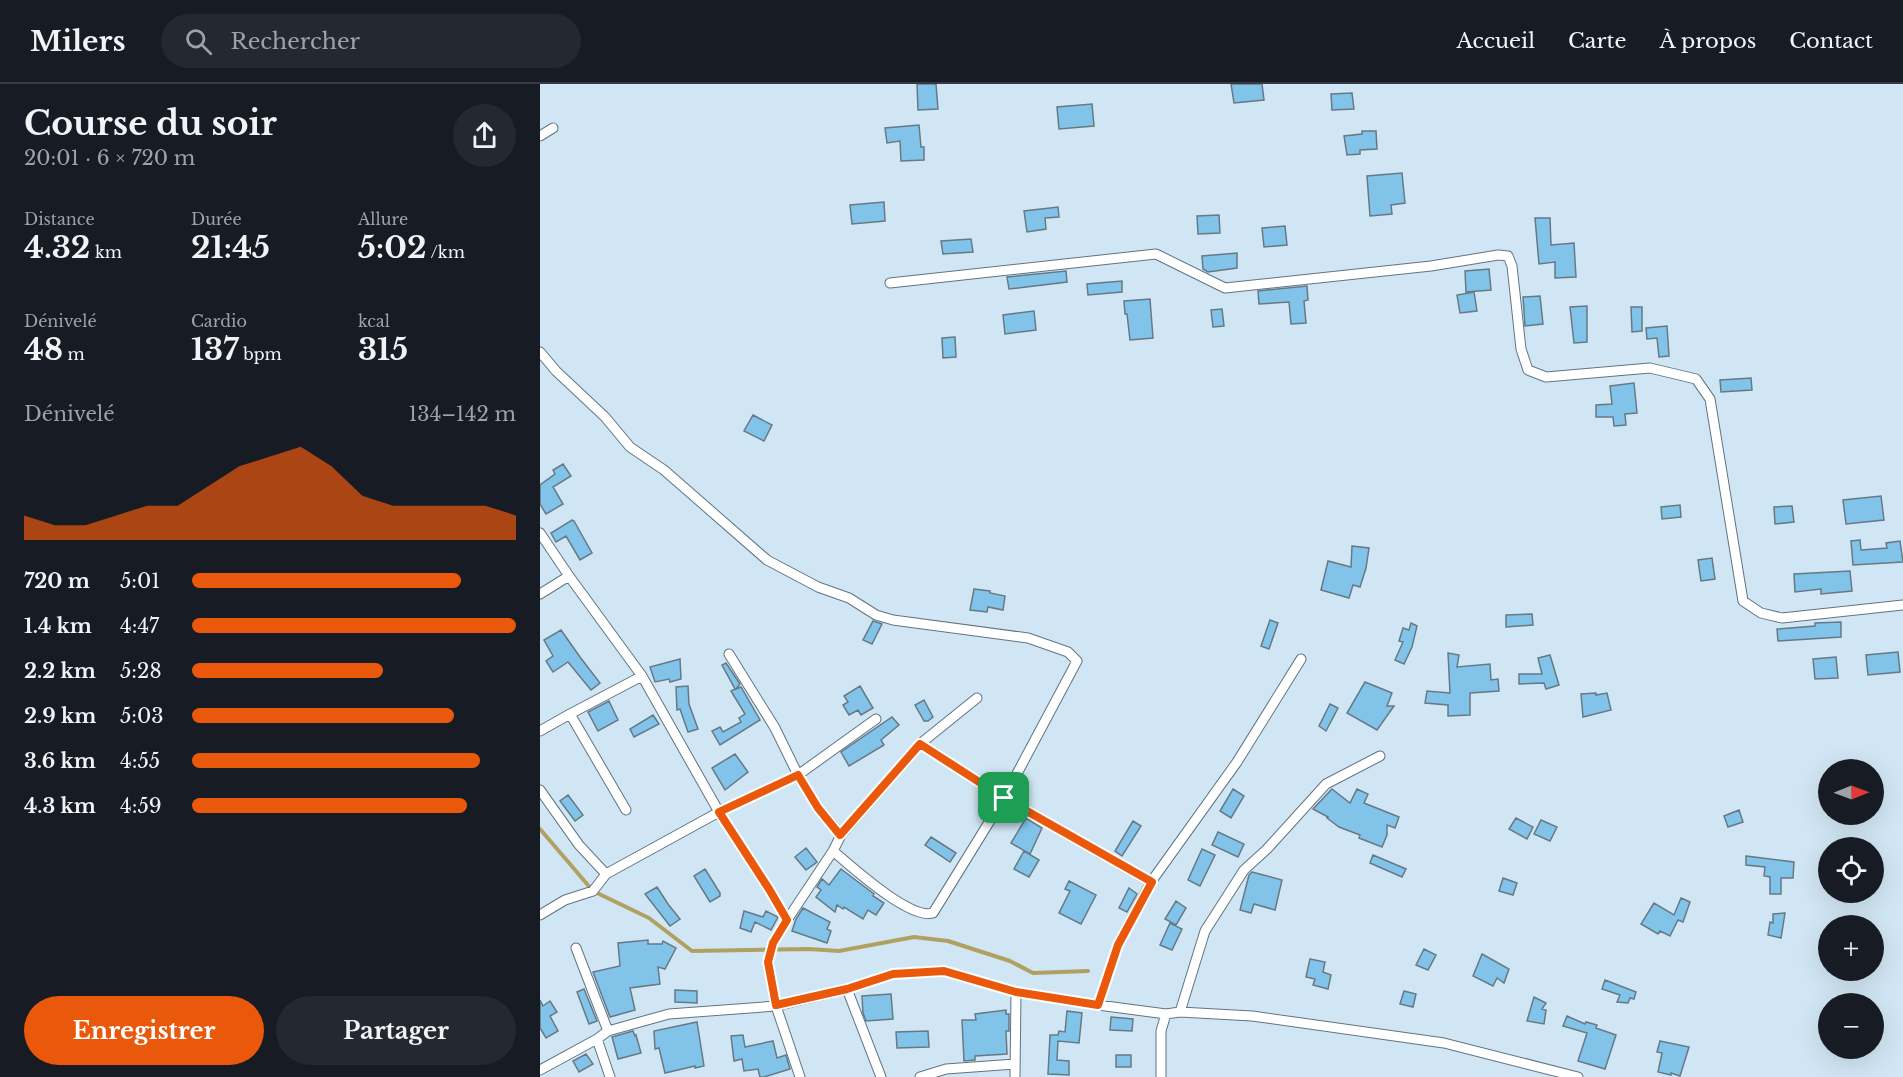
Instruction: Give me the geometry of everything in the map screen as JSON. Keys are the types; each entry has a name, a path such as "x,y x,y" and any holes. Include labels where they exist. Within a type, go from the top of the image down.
{"street":[{"path":"540,136 553,128"},
{"path":"890,283 1156,254 1225,288 1431,266 1498,255 1508,256 1512,266 1521,349 1528,370 1546,377 1650,368 1696,379 1710,399 1743,601 1761,613 1782,618 1903,605"},
{"path":"540,352 556,371 605,417 630,447 664,470 767,560 819,587 849,598 876,615 893,620 1028,638 1068,652 1077,661 1004,798 933,913 929,915 911,910 887,895 833,851"},
{"path":"540,533 642,676 719,812 787,920"},
{"path":"540,594 569,576"},
{"path":"729,654 775,729 818,808 840,835"},
{"path":"1098,1005 1118,945 1152,882 1237,762 1301,660"},
{"path":"540,731 642,676"},
{"path":"800,1077 776,1005 768,962 773,943 833,851 840,835 920,744 977,698"},
{"path":"570,714 626,810"},
{"path":"540,915 565,900 593,891 606,873 719,812 798,775 876,718"},
{"path":"920,744 1004,798 1152,882"},
{"path":"1180,1012 1205,931 1244,870 1268,849 1326,784 1380,756"},
{"path":"540,790 579,845 606,873"},
{"path":"576,948 608,1031"},
{"path":"540,1070 608,1031 669,1014 776,1005 847,989 893,974 944,971 1016,992 1098,1005 1166,1014 1180,1012 1252,1016 1444,1043 1578,1077"},
{"path":"847,989 881,1077"},
{"path":"1015,1077 1016,992"},
{"path":"1161,1077 1161,1030 1166,1014"},
{"path":"597,1039 610,1077"},
{"path":"920,1077 946,1069 1015,1064"}],"building":[{"path":"917,84 936,84 938,109 918,110"},
{"path":"1231,84 1262,84 1264,100 1234,103"},
{"path":"1352,93 1354,109 1332,110 1331,94"},
{"path":"1092,104 1094,126 1059,129 1057,107"},
{"path":"919,125 921,147 924,147 924,160 901,161 900,141 887,143 885,128"},
{"path":"1362,131 1376,131 1377,149 1360,150 1360,154 1347,155 1344,136 1362,134"},
{"path":"1402,173 1405,203 1391,205 1392,214 1370,216 1367,176"},
{"path":"884,202 885,221 852,224 850,205"},
{"path":"1058,207 1059,217 1045,218 1046,229 1027,232 1024,211"},
{"path":"1219,215 1220,233 1198,234 1197,216"},
{"path":"1535,218 1550,218 1551,245 1574,243 1576,277 1555,278 1555,262 1539,264"},
{"path":"1285,226 1287,245 1264,247 1262,228"},
{"path":"971,239 973,252 943,254 941,241"},
{"path":"1237,253 1237,268 1208,272 1203,269 1202,256"},
{"path":"1489,269 1491,290 1466,292 1465,271"},
{"path":"1066,271 1067,282 1009,289 1007,277"},
{"path":"1122,281 1122,292 1088,295 1087,284"},
{"path":"1307,286 1308,300 1304,301 1306,323 1291,324 1289,302 1259,304 1258,291"},
{"path":"1474,292 1477,311 1460,313 1457,295"},
{"path":"1540,296 1543,324 1525,326 1523,297"},
{"path":"1150,299 1153,338 1130,340 1124,301"},
{"path":"1587,306 1587,342 1574,343 1570,307"},
{"path":"1631,307 1642,307 1642,331 1632,332"},
{"path":"1222,309 1224,326 1213,327 1211,310"},
{"path":"1034,311 1036,330 1005,334 1003,315"},
{"path":"1667,326 1669,356 1659,357 1657,338 1647,339 1646,328"},
{"path":"955,337 956,357 943,358 942,338"},
{"path":"1751,378 1752,390 1721,392 1720,380"},
{"path":"1634,383 1637,413 1625,414 1626,425 1614,426 1613,417 1596,417 1596,405 1612,404 1610,386"},
{"path":"753,415 772,425 764,441 744,431"},
{"path":"563,464 571,476 553,487 563,504 546,514 540,504 540,485 555,474 553,470"},
{"path":"1881,496 1884,520 1846,524 1843,500"},
{"path":"1680,505 1681,517 1662,519 1661,507"},
{"path":"1792,506 1794,522 1775,524 1774,507"},
{"path":"572,520 592,553 580,560 566,536 556,542 551,533"},
{"path":"1860,540 1861,550 1887,548 1886,543 1900,541 1903,562 1853,565 1851,541"},
{"path":"1352,546 1369,548 1360,587 1353,585 1349,598 1321,590 1328,561 1351,567"},
{"path":"1712,558 1715,579 1701,581 1698,560"},
{"path":"1850,571 1852,591 1821,594 1821,589 1795,592 1794,574"},
{"path":"974,589 1005,596 1003,610 988,607 987,612 970,610"},
{"path":"1532,614 1533,625 1506,627 1506,615"},
{"path":"1270,620 1278,623 1269,649 1261,646"},
{"path":"873,621 882,624 872,644 863,640"},
{"path":"1841,622 1841,637 1778,641 1777,629 1815,626 1815,623"},
{"path":"1411,623 1417,626 1412,647 1404,664 1395,660 1403,642 1399,641 1403,628 1409,630"},
{"path":"561,630 600,683 591,690 568,662 553,672 546,661 553,656 544,640"},
{"path":"1898,652 1900,672 1868,675 1866,655"},
{"path":"1448,653 1459,655 1457,667 1490,664 1491,680 1498,679 1499,691 1470,693 1470,715 1448,716 1448,705 1425,703 1427,691 1450,693"},
{"path":"1550,655 1559,685 1546,689 1544,683 1519,684 1519,674 1542,674 1538,658"},
{"path":"1836,657 1838,678 1815,679 1813,659"},
{"path":"680,659 681,679 655,682 650,667"},
{"path":"726,663 740,684 736,689 741,687 760,720 720,745 712,731 720,727 723,732 741,722 739,718 745,714 731,691 735,689 722,665"},
{"path":"1365,682 1392,693 1387,706 1394,706 1377,730 1347,713"},
{"path":"688,686 689,704 698,729 688,732 680,709 677,710 676,687"},
{"path":"860,686 873,708 861,715 858,710 849,715 843,705 848,702 844,696"},
{"path":"1596,693 1596,695 1607,693 1611,710 1583,717 1581,694"},
{"path":"924,700 933,717 928,721 924,721 915,705"},
{"path":"609,701 618,720 598,731 588,712"},
{"path":"1330,704 1338,708 1326,731 1319,726"},
{"path":"653,715 659,724 634,737 630,729"},
{"path":"892,717 899,725 881,740 884,745 849,766 841,752"},
{"path":"735,754 748,772 725,790 712,768"},
{"path":"1233,789 1244,796 1231,818 1220,811"},
{"path":"1332,789 1350,803 1357,789 1368,794 1364,803 1399,817 1395,828 1387,825 1387,835 1382,847 1339,827 1328,817 1313,809"},
{"path":"568,795 583,815 575,821 560,801"},
{"path":"1739,810 1743,822 1728,827 1724,816"},
{"path":"1026,818 1042,828 1030,854 1011,843"},
{"path":"1516,818 1533,827 1527,839 1509,829"},
{"path":"1541,820 1557,827 1550,841 1534,834"},
{"path":"1133,821 1141,826 1122,856 1115,851"},
{"path":"1218,832 1244,844 1238,857 1212,845"},
{"path":"931,837 956,853 950,862 925,845"},
{"path":"806,848 817,862 806,870 795,857"},
{"path":"1202,849 1215,855 1200,886 1188,880"},
{"path":"1024,851 1039,860 1029,877 1014,869"},
{"path":"1373,855 1406,869 1402,877 1370,863"},
{"path":"1746,856 1794,862 1793,878 1781,878 1781,894 1770,894 1770,877 1764,876 1765,867 1746,865"},
{"path":"705,869 720,893 720,896 710,902 694,876"},
{"path":"841,869 884,903 876,915 868,910 863,919 837,905 835,912 816,897 821,890 817,887 822,879 829,885"},
{"path":"1252,872 1282,880 1275,910 1254,904 1251,913 1240,910 1249,875"},
{"path":"1503,878 1517,883 1513,895 1499,891"},
{"path":"1069,881 1096,895 1081,924 1059,913 1070,891 1065,889"},
{"path":"657,887 680,919 670,926 645,894"},
{"path":"1129,888 1137,894 1127,912 1119,908"},
{"path":"1681,898 1690,902 1683,922 1678,920 1670,936 1660,931 1658,934 1641,924 1654,903 1674,915"},
{"path":"1176,901 1186,908 1176,925 1165,919"},
{"path":"803,908 830,922 827,929 831,931 827,943 792,931"},
{"path":"744,911 763,917 766,911 778,917 771,930 755,922 751,932 740,928"},
{"path":"1785,913 1781,938 1768,935 1770,922 1773,923 1773,914"},
{"path":"1170,923 1182,929 1172,950 1160,945"},
{"path":"648,940 648,944 662,944 663,941 676,948 665,969 658,967 660,984 630,988 635,1010 610,1017 593,972 620,966 618,943"},
{"path":"1424,949 1436,955 1428,970 1416,965"},
{"path":"1482,954 1509,969 1504,983 1497,978 1493,986 1473,976"},
{"path":"1310,959 1325,962 1323,972 1331,975 1328,989 1313,985 1315,979 1306,977"},
{"path":"1605,980 1636,992 1634,999 1630,998 1628,1003 1617,1002 1620,995 1602,989"},
{"path":"584,989 597,1021 589,1024 577,992"},
{"path":"675,990 697,991 697,1003 675,1002"},
{"path":"1404,991 1416,994 1413,1007 1400,1004"},
{"path":"891,994 893,1019 866,1021 862,996"},
{"path":"1534,997 1546,1003 1542,1009 1546,1010 1544,1024 1527,1021"},
{"path":"540,1000 543,1006 550,1001 557,1012 550,1016 558,1031 546,1038 540,1028"},
{"path":"1006,1010 1006,1014 1009,1014 1009,1031 1006,1031 1007,1054 975,1056 975,1060 964,1061 962,1020 976,1020 975,1014"},
{"path":"1067,1011 1082,1013 1079,1043 1058,1041 1057,1060 1069,1061 1069,1075 1048,1074 1050,1035 1058,1035 1059,1031 1065,1032"},
{"path":"1567,1016 1585,1024 1586,1022 1597,1025 1596,1028 1616,1035 1605,1069 1578,1061 1587,1033 1563,1026"},
{"path":"1111,1017 1133,1019 1132,1031 1110,1030"},
{"path":"697,1022 704,1066 665,1073 659,1048 655,1049 654,1031"},
{"path":"633,1031 641,1053 618,1059 612,1037"},
{"path":"928,1031 929,1047 897,1048 896,1032"},
{"path":"743,1035 745,1047 773,1041 777,1058 786,1055 790,1069 764,1077 760,1077 758,1069 744,1071 742,1059 734,1061 731,1036"},
{"path":"1660,1041 1689,1047 1680,1076 1658,1072 1662,1053 1657,1052"},
{"path":"586,1054 593,1064 579,1072 573,1061"},
{"path":"1116,1055 1131,1055 1131,1067 1116,1067"}],"waterway":[{"path":"540,829 593,891 649,918 692,951 809,949 839,951 914,937 948,941 1010,961 1033,973 1088,971"}],"route":[{"path":"920,744 1004,798 1152,882 1118,945 1098,1005 1016,992 944,971 893,974 847,989 776,1005 768,962 773,943 787,920 719,812 798,775 818,808 840,835 920,744"}]}
